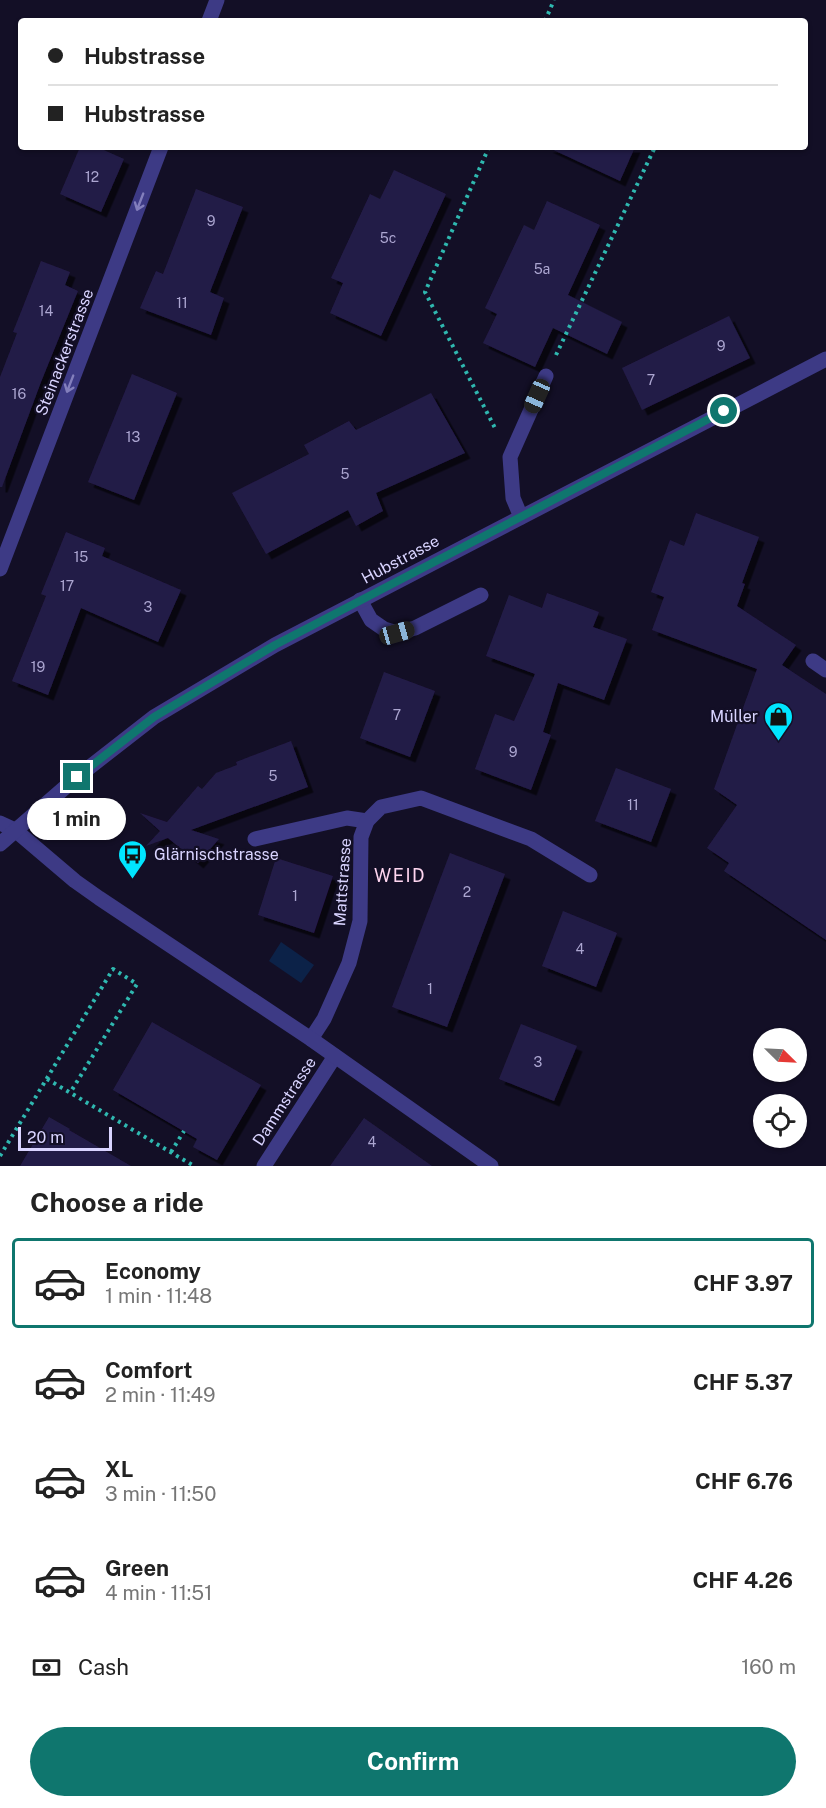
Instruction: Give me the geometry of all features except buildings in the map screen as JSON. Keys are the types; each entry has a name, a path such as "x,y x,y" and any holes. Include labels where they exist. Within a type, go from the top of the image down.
{"street":[{"path":"210,18 217,0"},
{"name":"Steinackerstrasse","path":"0,569 160,150"},
{"name":"Hubstrasse","path":"0,844 77,777 154,717 275,645 826,359"},
{"path":"521,517 513,498 510,457 546,376"},
{"path":"360,600 371,620 384,629 397,633 415,628 481,595"},
{"name":"Mattstrasse","path":"311,1040 324,1019 349,963 360,921 362,837 368,820 381,807 421,798 531,839 590,875"},
{"path":"255,839 347,818 368,820"},
{"path":"0,823 15,830 75,881 99,898 335,1056 491,1166"},
{"name":"Dammstrasse","path":"264,1166 335,1056"}],"path":[{"path":"545,18 554,0"},
{"path":"488,150 425,292 510,457"},
{"path":"546,376 654,150"},
{"path":"0,1156 113,969 136,984 70,1093"},
{"path":"47,1079 194,1166"},
{"path":"171,1152 183,1131"}],"water":[{"path":"281,942 314,965 301,983 269,961"}],"place":[{"name":"Müller","path":"779,742"},
{"name":"Glärnischstrasse","path":"133,880"}],"district":[{"name":"WEID","path":"400,876"}],"route":[{"path":"77,777 154,717 275,645 724,411"}]}
